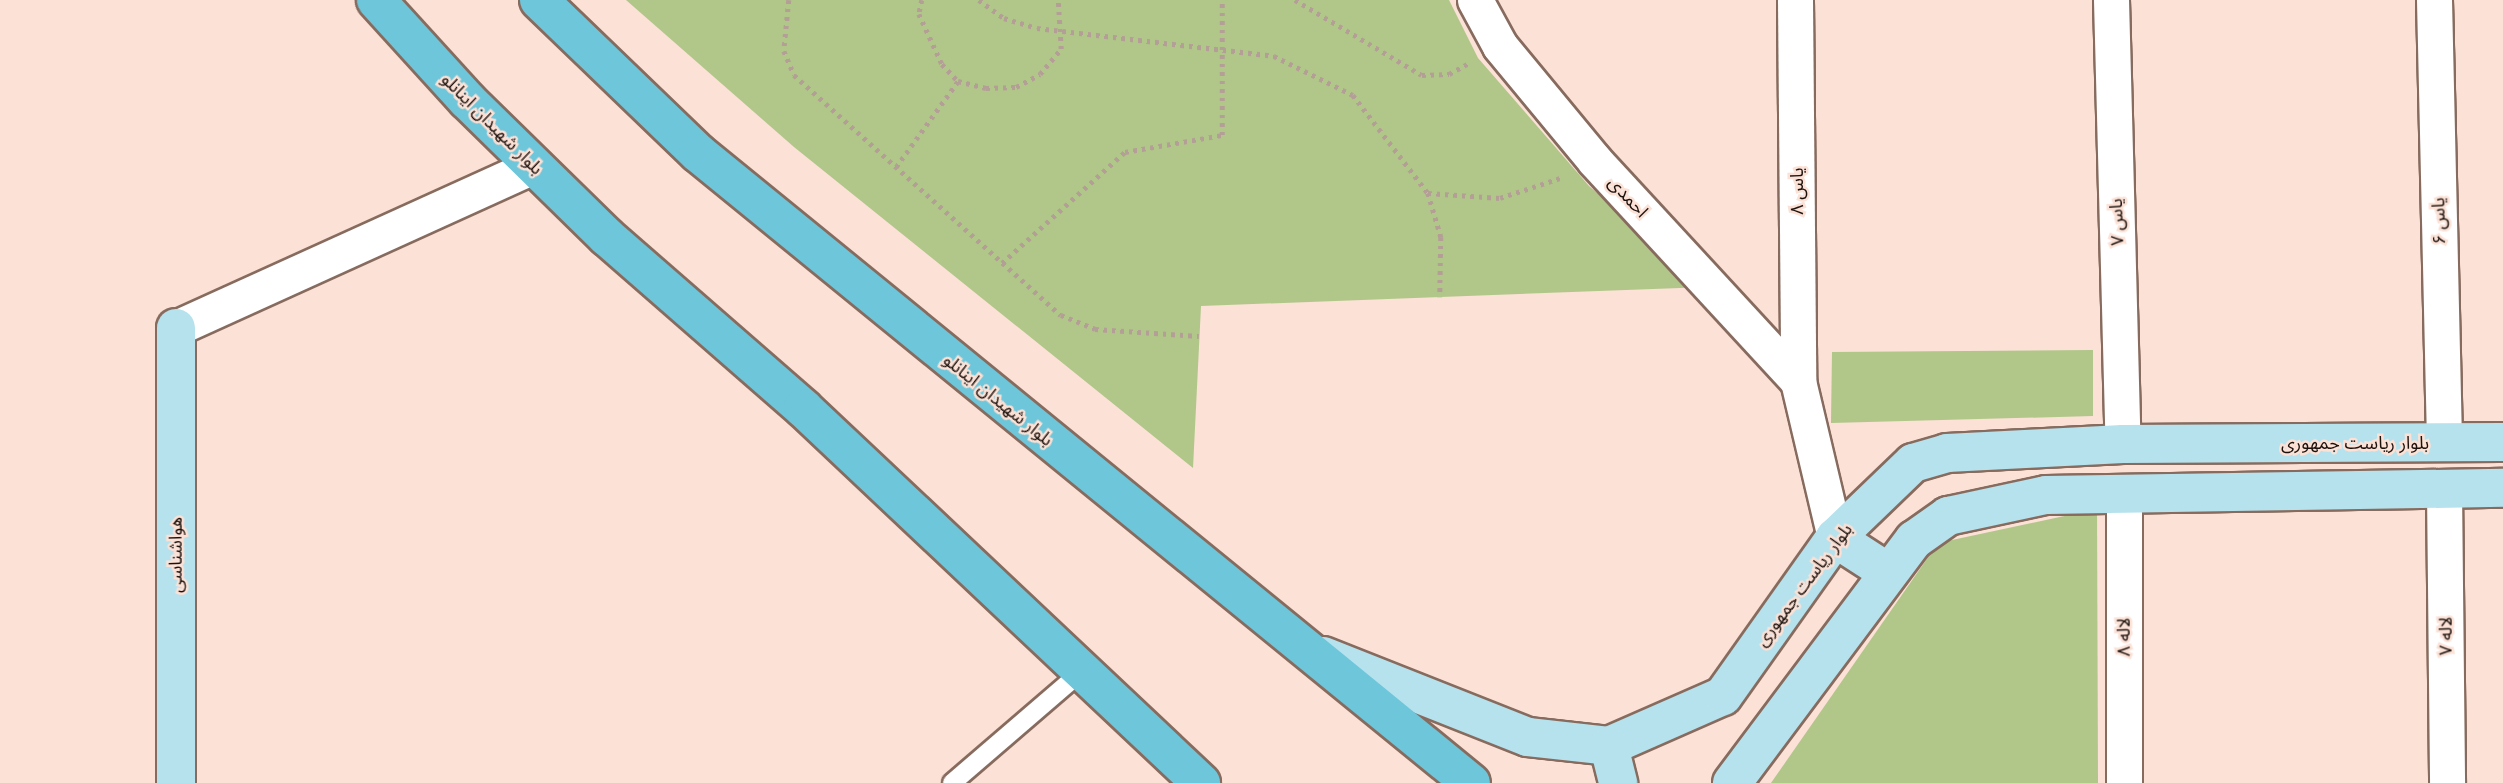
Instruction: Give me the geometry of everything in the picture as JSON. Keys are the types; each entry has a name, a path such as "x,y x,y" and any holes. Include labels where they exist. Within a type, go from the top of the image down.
{"main road":[{"name":"بلوار شهیدان اینانلو","path":"376,0 533,166 803,408 1201,783"},
{"name":"بلوار شهیدان اینانلو","path":"539,0 698,153 1471,783"}],"street":[{"name":"احمدی","path":"1475,0 1500,46 1595,161 1798,381"},
{"name":"یاس ۸","path":"1795,0 1798,381 1835,538"},
{"name":"یاس ۷","path":"2111,0 2123,444"},
{"name":"یاس ۶","path":"2434,0 2444,443"},
{"path":"176,328 533,166"},
{"name":"هواشناسی","path":"176,328 176,783"},
{"name":"بلوار ریاست جمهوری","path":"1608,746 1723,695 1835,538 1913,463 1947,453 2123,444 2503,442"},
{"path":"1732,783 1914,540 1948,516 2046,495 2503,488"},
{"name":"لاله ۷","path":"2444,489 2447,783"},
{"name":"لاله ۸","path":"2124,492 2124,783"},
{"path":"1835,538 1889,573"},
{"path":"1300,646 1528,737 1608,746 1618,783"}],"lane":[{"path":"951,783 1081,672"}],"path":[{"path":"789,0 785,51 794,75 1061,315 1095,329 1199,336"},
{"path":"922,0 919,14 929,43 958,81 1016,87 1040,74 1061,49 1065,28 1058,0"},
{"path":"979,0 1004,18 1223,52 1274,56 1353,95 1427,193 1441,237 1440,297"},
{"path":"1002,263 1125,152 1223,135 1222,0"},
{"path":"1295,0 1422,75 1449,74 1500,46"},
{"path":"896,167 958,81"},
{"path":"1427,193 1521,194 1595,161"}],"green space":[{"path":"626,0 1449,0 1478,58 1589,186 1707,287 1201,306 1193,468 794,147"},
{"path":"2093,350 2093,416 1831,423 1832,352"},
{"path":"2097,509 2098,783 1771,783 1938,543"}]}
